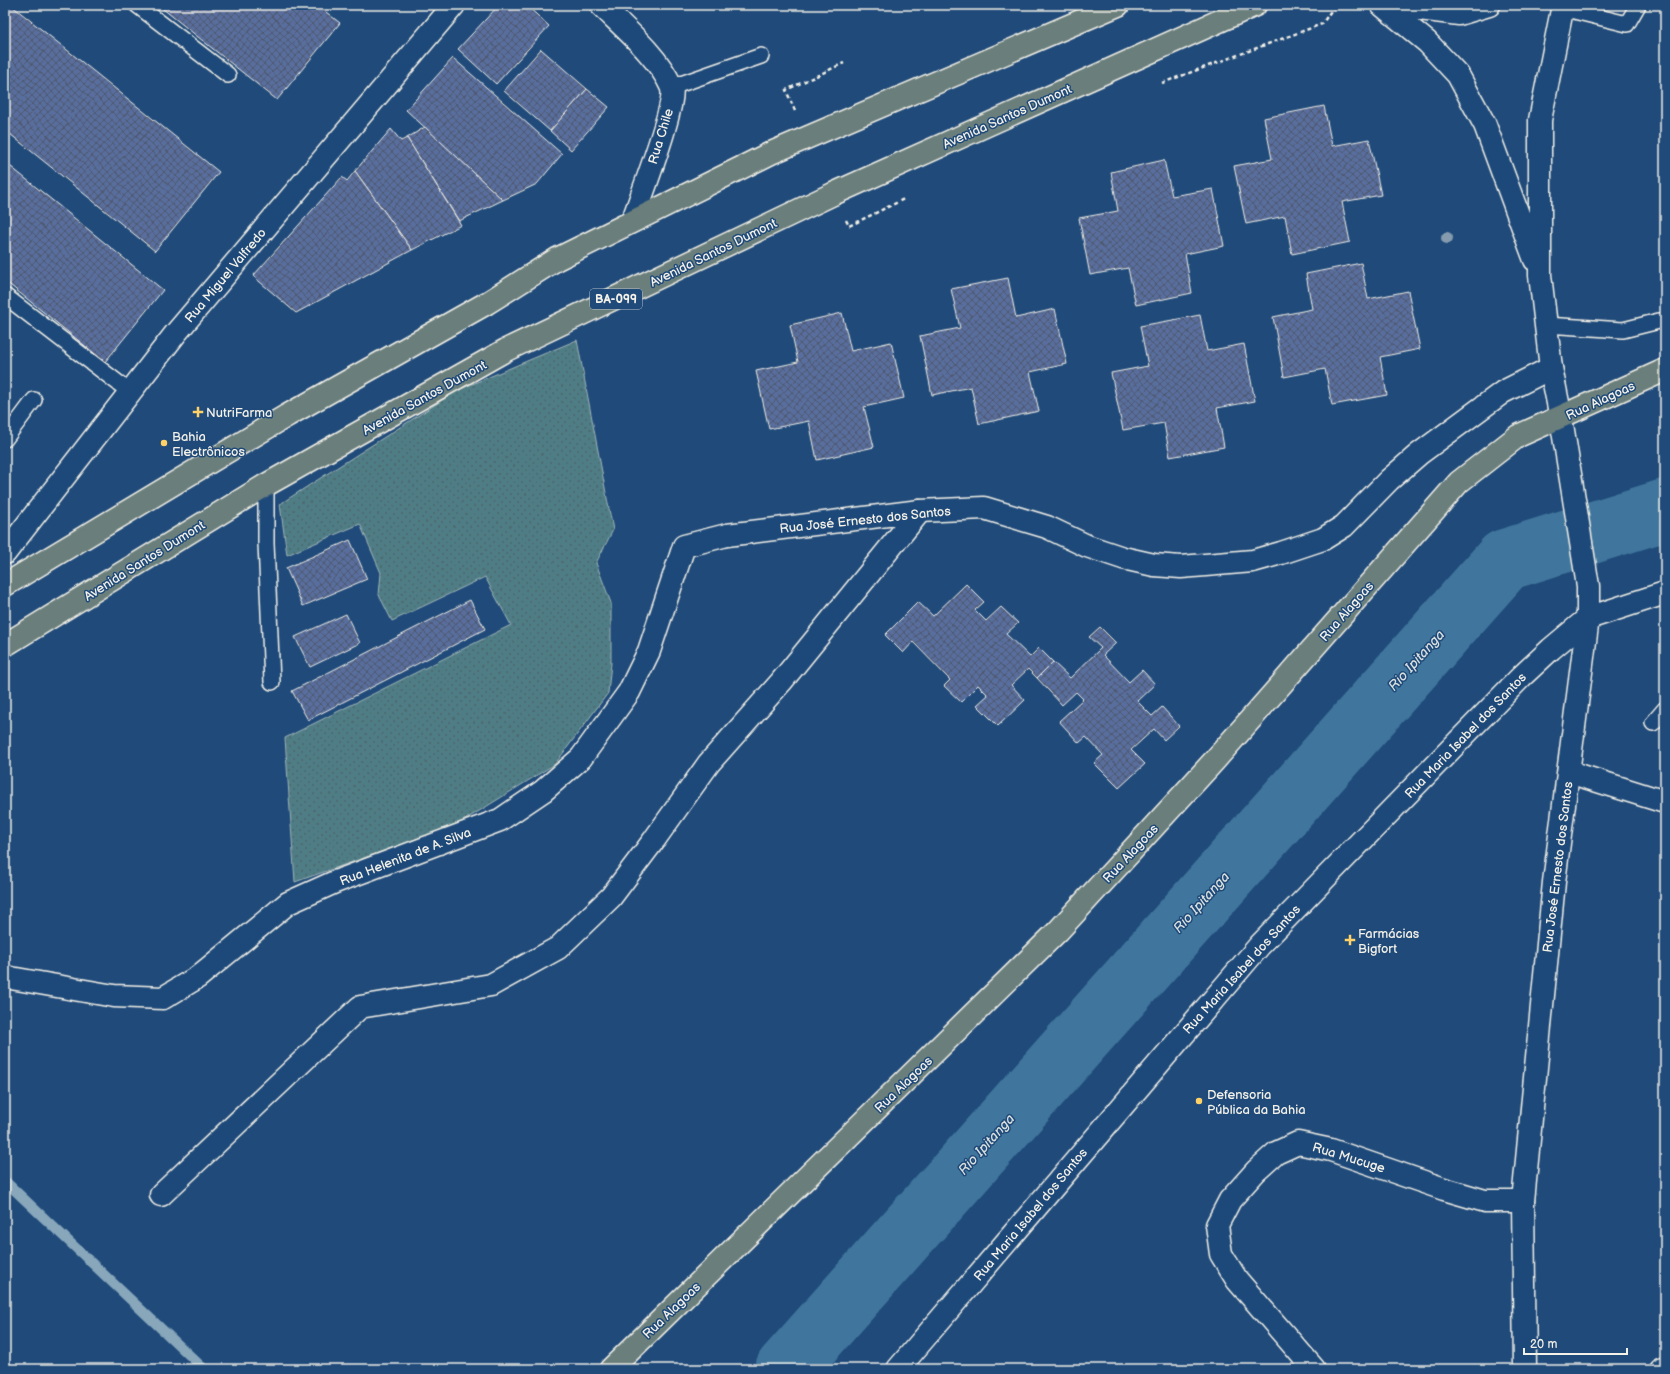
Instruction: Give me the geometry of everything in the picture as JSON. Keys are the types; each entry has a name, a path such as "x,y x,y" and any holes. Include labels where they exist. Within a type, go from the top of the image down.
{"main road":[{"path":"5,585 288,415 487,302 557,259 633,220 771,153 1118,5"},
{"name":"Avenida Santos Dumont","path":"5,645 266,486 506,350 833,194 1255,5"},
{"name":"Rua Alagoas","path":"611,1369 1058,931 1214,761 1459,482 1518,436 1665,370"}],"street":[{"name":"Rua Miguel Valfredo","path":"5,553 176,333 454,5"},
{"path":"601,5 652,56 672,87"},
{"name":"Rua José Ernesto dos Santos","path":"1382,5 1428,42 1458,75 1485,125 1540,275"},
{"path":"1387,5 1459,14 1489,5"},
{"name":"Rua José Ernesto dos Santos","path":"1525,1369 1523,1201 1554,882 1588,618 1588,586 1561,418 1551,368 1540,275 1540,120 1562,7"},
{"name":"Rua Chile","path":"633,220 669,114 672,87"},
{"name":"Rua José Ernesto dos Santos","path":"684,546 727,535 920,511 984,508 1047,527 1087,546 1123,558 1154,565 1181,567 1253,561 1323,539 1344,526 1389,480 1419,454 1503,392 1551,368"},
{"path":"161,1195 360,1007 491,984 558,948 611,897 654,840 708,763 781,682 920,511"},
{"name":"Rua Helenita de A. Silva","path":"5,977 114,996 163,998 198,977 288,903 335,882 500,820 543,791 581,758 629,692 649,652 684,546"},
{"name":"Rua Maria Isabel dos Santos","path":"898,1369 1260,945 1522,676 1588,618 1665,593"},
{"path":"1569,772 1665,802"},
{"name":"Rua Mucuge","path":"1314,1369 1237,1280 1221,1254 1217,1225 1230,1200 1256,1171 1276,1153 1298,1143 1331,1150 1444,1189 1484,1201 1523,1201"},
{"path":"1660,1369 1665,1367"}],"lane":[{"path":"136,5 228,75"},
{"path":"1562,7 1626,24 1638,5"},
{"path":"672,87 761,56"},
{"path":"5,296 130,392"},
{"path":"1546,325 1623,330 1658,321"},
{"path":"5,439 34,400"},
{"path":"266,486 266,543 272,682"},
{"path":"1653,723 1665,709"}],"path":[{"path":"1162,83 1322,24 1335,5"},
{"path":"786,90 844,63"},
{"path":"849,226 904,199"}],"green space":[{"path":"577,340 613,530 596,563 611,603 611,663 608,693 555,764 455,826 295,882 285,738 511,625 485,577 392,621 379,595 381,573 360,524 287,555 280,504 458,390"}],"building":[{"path":"5,5 11,5 219,172 155,251 5,130"},
{"path":"158,5 317,5 340,23 277,100"},
{"path":"499,5 526,5 549,26 496,84 458,49"},
{"path":"541,49 587,89 550,131 504,91"},
{"path":"453,58 562,154 537,184 503,200 406,110"},
{"path":"587,89 609,107 571,150 550,131"},
{"path":"1324,106 1332,146 1369,139 1381,195 1342,202 1350,242 1292,254 1285,216 1246,224 1234,166 1272,159 1264,118"},
{"path":"425,127 503,200 459,221 407,138"},
{"path":"391,129 401,141 407,138 461,225 412,250 355,171"},
{"path":"1164,160 1172,196 1213,189 1224,246 1185,254 1192,293 1136,305 1128,268 1090,275 1079,218 1118,211 1111,172"},
{"path":"5,162 163,290 105,362 5,281"},
{"path":"355,171 412,250 296,313 253,276 342,177 347,181"},
{"path":"1361,263 1368,299 1408,291 1420,349 1380,357 1387,395 1332,405 1325,369 1284,377 1273,317 1312,309 1306,274"},
{"path":"1008,278 1016,318 1055,309 1067,364 1030,372 1039,411 979,424 971,387 932,395 920,336 960,328 951,289"},
{"path":"842,313 851,351 891,342 904,398 864,407 874,447 817,460 809,421 769,429 756,371 798,362 790,325"},
{"path":"1200,315 1207,351 1244,344 1255,401 1217,408 1224,447 1170,457 1164,423 1123,430 1111,373 1148,366 1140,326"},
{"path":"350,540 367,579 303,606 286,568"},
{"path":"966,584 984,602 975,610 986,621 1001,607 1018,623 1006,634 1030,657 1039,648 1053,662 1037,678 1028,669 1011,685 1025,700 998,726 977,705 988,695 978,685 961,702 944,686 950,680 913,642 903,653 885,635 918,602 933,616"},
{"path":"470,600 485,629 308,720 292,691"},
{"path":"346,614 360,643 310,667 295,637"},
{"path":"1100,627 1116,643 1103,655 1129,682 1142,670 1155,684 1137,701 1152,716 1162,707 1179,726 1164,740 1154,729 1131,750 1145,764 1119,788 1094,763 1103,755 1086,737 1079,743 1059,721 1083,699 1076,692 1062,705 1037,678 1053,662 1070,678 1101,648 1089,637"}],"waterway":[{"name":"Rio Ipitanga","path":"786,1369 1505,560 1665,510"},
{"path":"5,1181 204,1369"}],"place":[{"name":"NutriFarma","path":"198,412"},
{"name":"Bahia Electrônicos","path":"164,443"},
{"name":"Farmácias Bigfort","path":"1350,940"},
{"name":"Defensoria Pública da Bahia","path":"1199,1101"}]}
